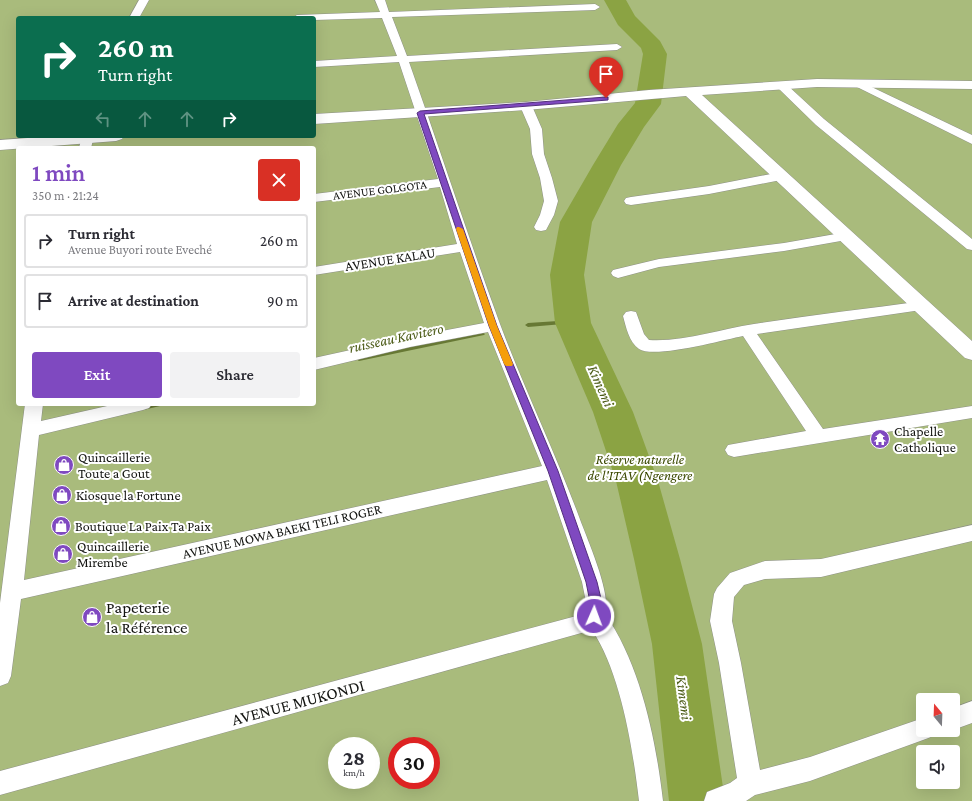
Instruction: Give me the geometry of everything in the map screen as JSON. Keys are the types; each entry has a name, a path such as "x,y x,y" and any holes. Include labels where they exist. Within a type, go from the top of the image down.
{"street":[{"path":"135,16 144,0"},
{"path":"380,0 403,59 420,113 445,182 465,247 493,326 553,471 592,582 597,607 594,616 606,631 615,650 633,704 650,784 651,801"},
{"path":"316,17 595,7"},
{"path":"316,64 618,47"},
{"path":"316,119 526,106 665,93 817,83 972,85"},
{"path":"857,83 972,140"},
{"path":"782,86 820,122 972,246"},
{"path":"690,92 972,352"},
{"path":"526,106 536,129 538,154 546,178 551,201 547,215 541,227"},
{"path":"0,144 87,141 104,138"},
{"path":"631,201 709,190 781,176"},
{"name":"AVENUE GOLGOTA","path":"316,198 445,182"},
{"path":"618,273 659,263 791,246 847,236"},
{"name":"AVENUE KALAU","path":"316,271 465,247"},
{"path":"631,316 637,336 645,345 660,346 679,344 747,331 923,306"},
{"path":"316,364 410,342 493,326"},
{"path":"747,331 819,437"},
{"path":"0,676 12,592 34,406"},
{"path":"31,430 134,406"},
{"path":"734,450 972,412"},
{"name":"AVENUE MOWA BAEKI TELI ROGER","path":"12,592 553,471"},
{"path":"744,788 730,663 721,621 724,594 737,579 764,570 821,568 972,533"},
{"name":"AVENUE MUKONDI","path":"0,783 586,623 594,616"},
{"path":"960,716 972,712"},
{"path":"716,801 744,788 810,769 916,731"}],"green space":[{"name":"Réserve naturelle de l'ITAV (Ngengere","path":"0,0 972,0 972,801 0,801"}],"waterway":[{"name":"Kimemi","path":"615,0 626,20 652,46 655,54 648,104 632,124 607,165 576,222 567,275 573,323 613,412 637,481 657,559 677,644 697,801"},
{"name":"ruisseau Kavitero","path":"528,325 573,322"},
{"name":"ruisseau Kavitero","path":"359,359 482,334"},
{"name":"ruisseau Kavitero","path":"143,408 150,406"}],"slow traffic":[{"path":"459,229 493,326 509,364"}],"place":[{"name":"Chapelle Catholique","path":"880,439"},
{"name":"Quincaillerie Toute a Gout","path":"64,465"},
{"name":"Kiosque la Fortune","path":"62,495"},
{"name":"Boutique La Paix Ta Paix","path":"61,526"},
{"name":"Quincaillerie Mirembe","path":"63,554"},
{"name":"Papeterie la Référence","path":"92,617"}],"route":[{"path":"594,616 597,607 592,582 553,471 493,326 465,247 445,182 420,113 526,106 606,98"}]}
